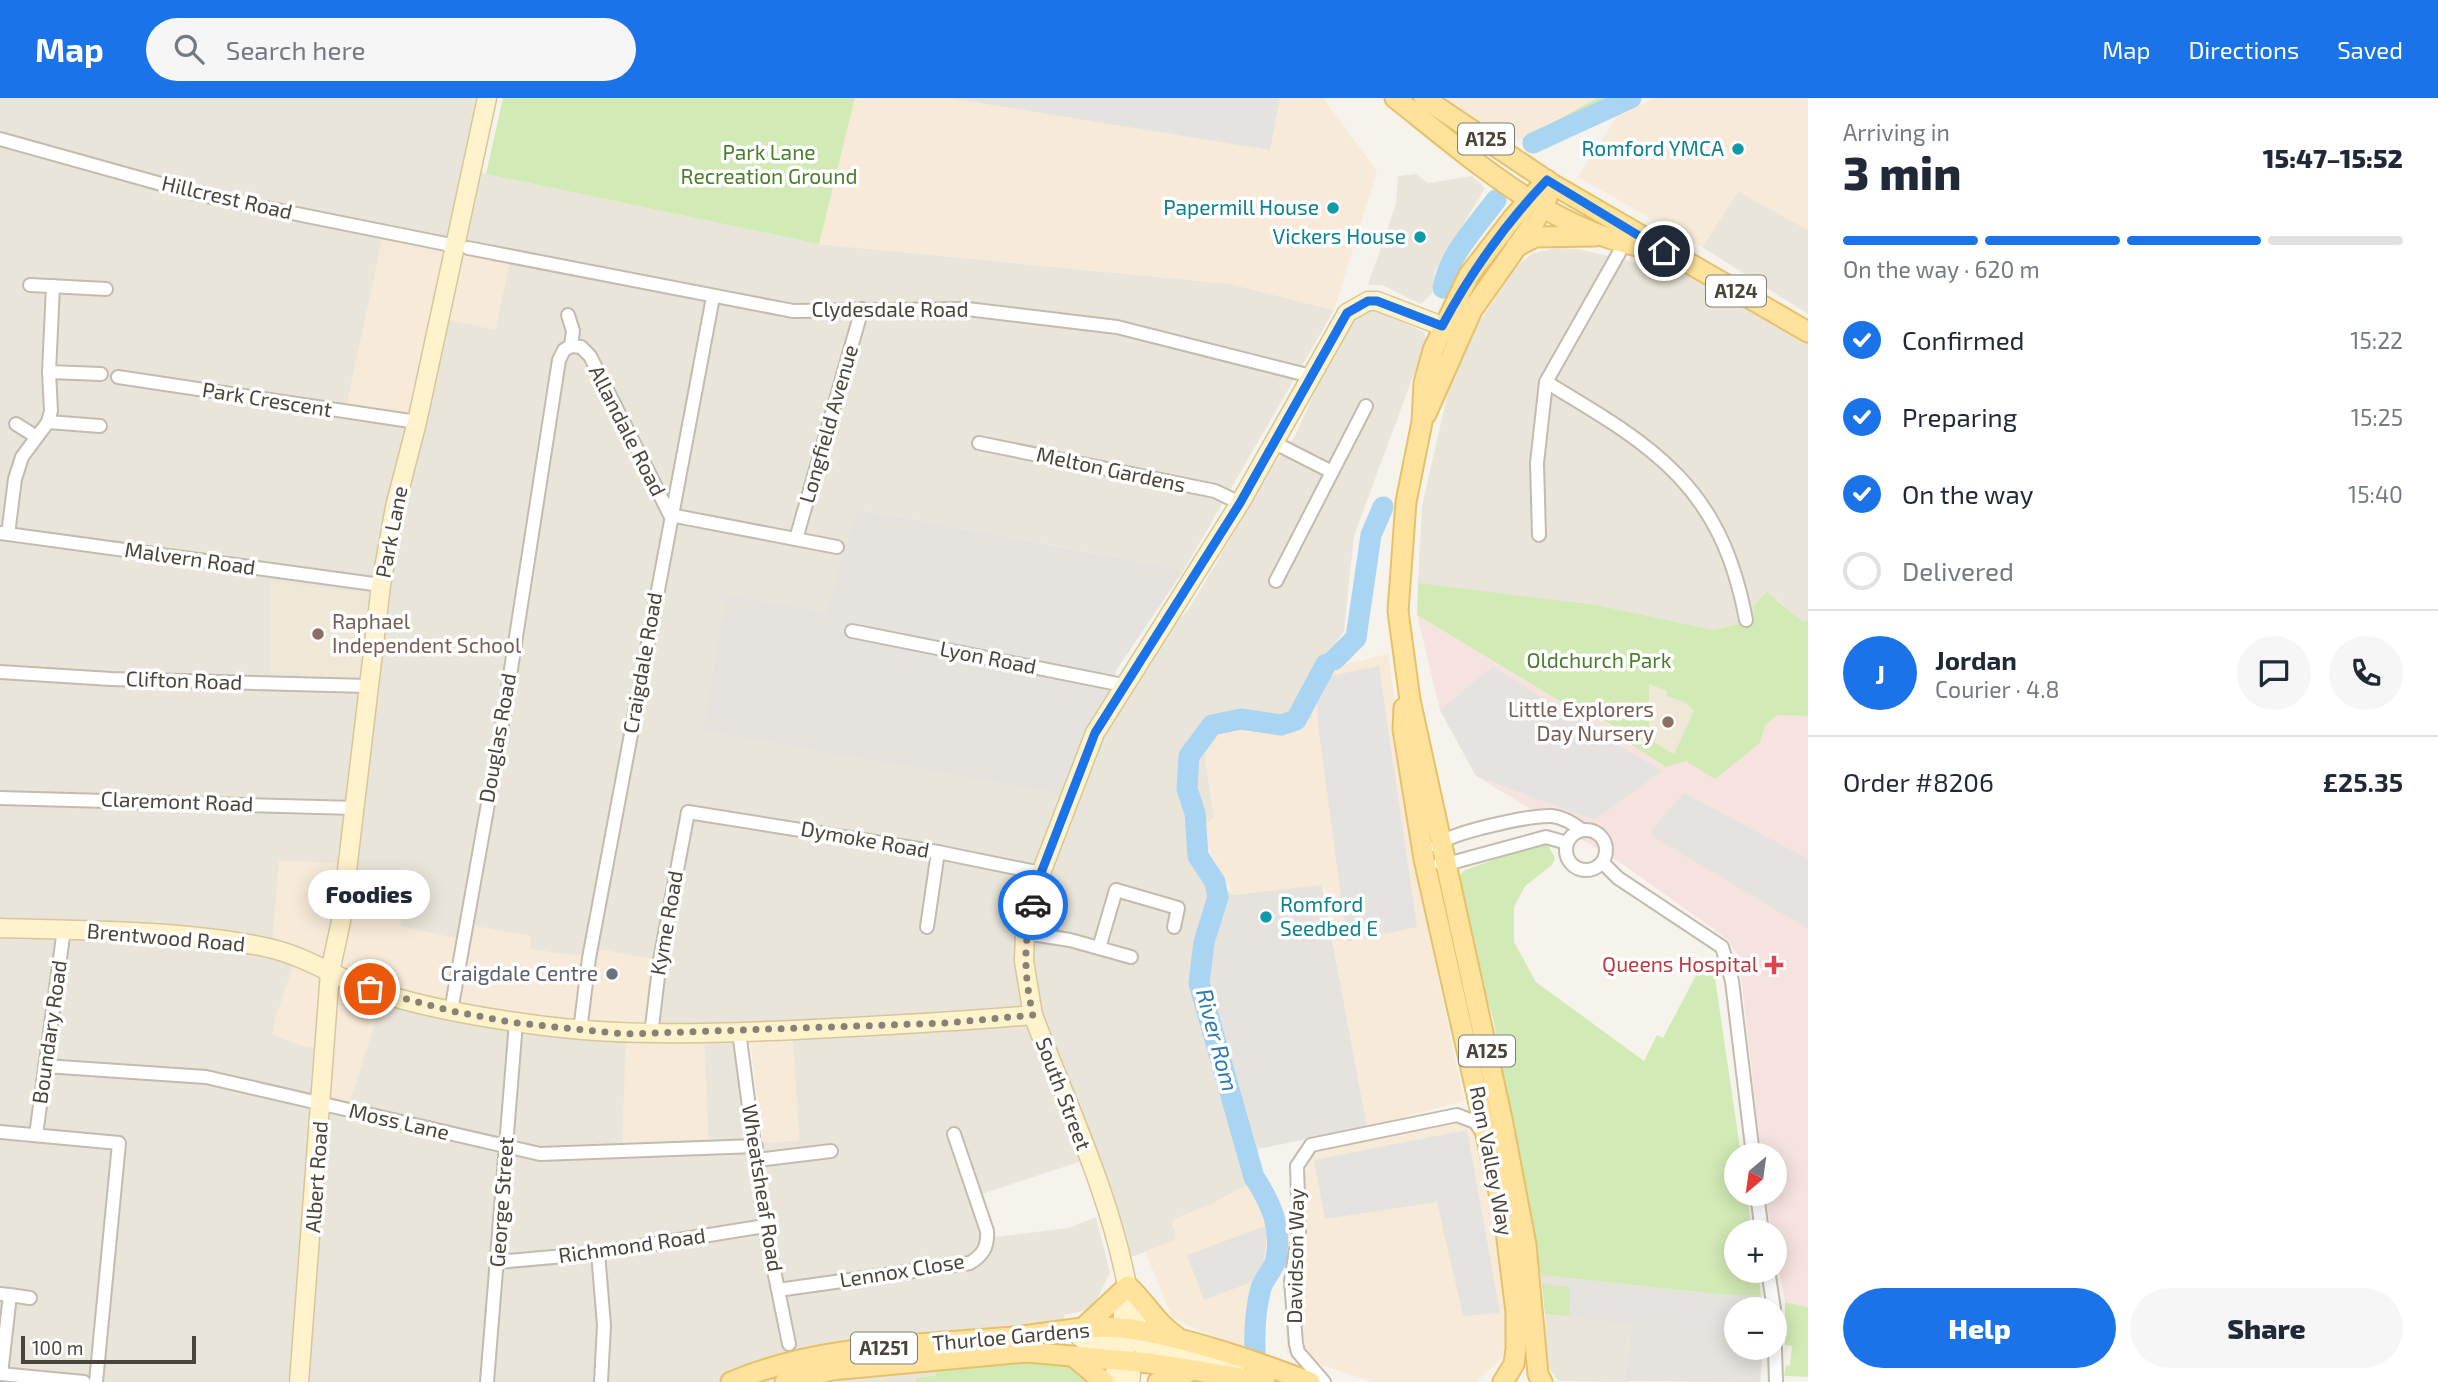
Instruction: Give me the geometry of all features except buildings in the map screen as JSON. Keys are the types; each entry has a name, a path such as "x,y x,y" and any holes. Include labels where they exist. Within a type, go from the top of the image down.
{"main road":[{"name":"A125","path":"1395,98 1509,188 1536,203"},
{"name":"A125","path":"1424,98 1549,182"},
{"name":"Rom Valley Way","path":"1422,422 1472,310 1512,249 1549,182"},
{"name":"A124","path":"1549,182 1619,235"},
{"path":"1509,188 1515,204 1513,218"},
{"name":"Rom Valley Way","path":"1536,203 1513,218 1469,275 1442,326 1424,383 1422,422 1406,502 1398,611 1405,663 1526,1245 1538,1374 1542,1382"},
{"name":"A124","path":"1536,203 1664,251 1808,332"},
{"name":"A124","path":"1512,249 1535,237 1619,235"},
{"name":"Rom Valley Way","path":"1442,326 1472,310"},
{"name":"Rom Valley Way","path":"1405,663 1403,730 1424,859 1504,1214 1516,1312 1516,1356 1503,1382"},
{"path":"1078,1330 1128,1293"},
{"name":"A1251","path":"1128,1293 1147,1303 1156,1320 1180,1340"},
{"name":"A1251","path":"1128,1329 1180,1340 1258,1373"},
{"name":"Thurloe Gardens","path":"731,1382 757,1371 843,1352 1078,1330 1128,1329"},
{"name":"Thurloe Gardens","path":"785,1382 831,1370 993,1353 1071,1355 1124,1361"},
{"path":"1071,1355 1086,1364 1104,1382"},
{"name":"A1251","path":"1124,1361 1194,1370 1258,1373 1310,1382"},
{"name":"A1251","path":"1158,1382 1194,1370"}],"street":[{"name":"Park Lane","path":"330,972 341,922 381,584 395,507 462,247 487,98"},
{"name":"Hillcrest Road","path":"0,139 197,194 462,247"},
{"path":"1539,535 1537,463 1545,382 1619,253 1619,235"},
{"name":"Clydesdale Road","path":"462,247 551,272 793,311 967,309 1116,327 1311,376"},
{"path":"30,285 106,289"},
{"path":"4,533 22,457 48,422 51,411 53,286"},
{"name":"Craigdale Road","path":"580,1031 589,958 713,297"},
{"name":"South Street","path":"1116,1382 1115,1372 1124,1361 1128,1329 1137,1322 1137,1315 1128,1293 1123,1257 1112,1225 1033,1015 1024,961 1026,933 1041,873 1095,733 1240,503 1347,313 1368,301 1395,305 1442,326"},
{"name":"Longfield Avenue","path":"796,539 862,309"},
{"name":"Allandale Road","path":"568,315 573,331 571,346 581,347 590,356 670,515 837,547"},
{"name":"Douglas Road","path":"451,1011 505,704 559,360 564,350 571,346"},
{"path":"50,372 101,374"},
{"name":"Park Crescent","path":"118,377 417,422"},
{"path":"1545,382 1625,429 1684,480 1710,517 1739,582 1746,620"},
{"path":"1276,581 1366,406"},
{"path":"48,422 100,426"},
{"path":"16,424 35,436"},
{"name":"Melton Gardens","path":"979,443 1215,491 1240,503"},
{"path":"1275,443 1332,472"},
{"name":"Malvern Road","path":"4,533 381,584"},
{"name":"Lyon Road","path":"852,631 1123,685"},
{"name":"Clifton Road","path":"0,672 111,679 368,686"},
{"name":"Claremont Road","path":"0,798 355,808"},
{"name":"Dymoke Road","path":"688,812 938,852 1041,873"},
{"name":"Kyme Road","path":"651,1035 660,960 688,812"},
{"path":"1424,859 1441,841 1473,830 1553,816 1582,830 1594,831 1604,840 1607,848 1603,863 1586,871 1574,867 1567,858 1567,843 1582,830"},
{"path":"1424,859 1447,864 1546,837 1567,843"},
{"path":"927,927 938,852"},
{"path":"1603,863 1618,878 1722,947 1732,981 1752,1143"},
{"path":"1099,948 1116,890 1178,908 1174,927"},
{"name":"Brentwood Road","path":"0,928 64,929 230,940 272,948 377,992 451,1011 580,1031 651,1035 739,1032 946,1023 1033,1015"},
{"name":"Boundary Road","path":"36,1135 64,929"},
{"path":"1026,933 1130,957"},
{"name":"Albert Road","path":"299,1382 323,1104 330,972"},
{"name":"George Street","path":"487,1382 516,1023"},
{"name":"Wheatsheaf Road","path":"739,1032 765,1226 789,1344"},
{"name":"Moss Lane","path":"45,1066 206,1077 507,1149 540,1154 831,1151"},
{"name":"Davidson Way","path":"1324,1382 1298,1352 1291,1281 1299,1232 1297,1166 1311,1144 1457,1115 1475,1122 1488,1139"},
{"path":"0,1132 119,1143 96,1382"},
{"name":"Lennox Close","path":"778,1290 970,1264 979,1257 988,1245 987,1231 954,1134"},
{"name":"Richmond Road","path":"498,1262 598,1253 765,1226"},
{"path":"598,1253 604,1325 601,1382"},
{"path":"30,1298 5,1294 0,1374 84,1382"},
{"path":"1128,1329 1144,1348 1258,1373"},
{"path":"1078,1330 1085,1341 1111,1343 1124,1361"},
{"path":"1775,1360 1776,1382"},
{"name":"South Street","path":"1124,1361 1131,1375 1130,1382"}],"shaded area":[{"path":"0,98 478,98 462,168 486,174 819,244 1231,284 1334,310 1184,570 858,509 826,612 727,595 1070,795 1123,685 1190,607 1276,462 1295,436 1320,380 1350,326 1363,313 1373,311 1424,332 1426,341 1354,536 1344,631 1316,671 1312,719 1202,736 1214,818 1199,832 1227,890 1212,931 1206,974 1258,1149 1252,1182 1214,1203 1175,1219 1172,1224 1177,1235 1174,1241 1131,1257 1051,1058 1088,1159 982,1194 996,1237 1068,1228 1096,1217 1110,1273 1092,1309 1064,1315 1067,1382 0,1382","holes":["403,907 400,926 462,940 531,936 529,949 577,956 604,950 651,1035 384,994 273,1035 276,1017 297,957","792,1030 799,1140 755,1144 739,1032"]},
{"path":"855,98 1323,98 1377,171 1334,310 1230,284 819,244"},
{"path":"949,98 1280,98 1270,150"},
{"path":"1424,98 1597,98 1501,149"},
{"path":"1655,98 1808,98 1808,230 1738,191 1702,247 1578,177 1617,117"},
{"path":"1416,174 1428,183 1472,176 1485,188 1435,271 1432,293 1421,304 1382,285 1368,285 1396,204 1398,176"},
{"path":"1738,191 1808,230 1808,314 1702,247"},
{"path":"384,231 511,259 495,330 440,318 417,422 345,412"},
{"path":"1557,248 1578,249 1641,264 1664,251 1808,333 1808,621 1803,623 1777,599 1755,620 1713,630 1418,583 1422,506 1448,392 1465,343 1517,266 1533,253"},
{"path":"857,509 1184,570 1117,669 1070,795 703,730 727,595 826,612"},
{"name":"Raphael Independent School","path":"270,581 373,594 362,678 269,674"},
{"name":"Queens Hospital","path":"1417,615 1591,720 1595,716 1673,763 1760,743 1765,726 1777,715 1808,716 1808,1307 1787,1302 1787,1297 1784,1297 1781,1283 1787,1283 1787,1220 1770,1220 1767,1206 1787,1206 1787,1143 1760,1143 1739,957 1727,939 1624,865 1476,776 1440,710"},
{"path":"1388,654 1429,933 1464,1101 1367,1127 1334,948 1334,920 1323,885 1233,895 1199,831 1214,817 1202,736 1312,719 1316,671"},
{"path":"1379,666 1417,927 1347,942 1319,732 1315,679"},
{"path":"1493,666 1662,771 1594,820 1476,776 1440,710"},
{"name":"Little Explorers Day Nursery","path":"1649,683 1667,691 1667,696 1686,703 1695,711 1674,754 1649,739"},
{"path":"1684,793 1808,859 1808,929 1652,836 1652,829"},
{"path":"279,861 348,863 344,895 404,907 400,926 462,940 465,924 531,936 529,949 577,956 604,950 660,960 651,1028 704,1034 709,1147 622,1153 626,1034 384,994 349,1105 323,1098 326,1049 305,1047 273,1035 276,1017 296,957 272,948"},
{"path":"1322,885 1367,1127 1258,1149 1206,974 1212,931 1227,890 1233,895"},
{"path":"793,1039 799,1140 763,1143 750,1042"},
{"path":"1460,1123 1478,1132 1508,1312 1503,1357 1476,1382 1373,1382 1287,1353 1284,1250 1291,1214 1314,1149"},
{"path":"1467,1130 1500,1313 1463,1316 1437,1202 1325,1219 1314,1160"},
{"path":"1252,1182 1272,1224 1266,1268 1254,1284 1247,1347 1200,1331 1172,1317 1145,1251 1174,1241 1177,1235 1172,1223 1174,1219 1214,1203"},
{"path":"1268,1225 1263,1266 1249,1283 1204,1300 1187,1255"},
{"path":"1541,1275 1726,1295 1761,1295 1724,1297 1724,1360 1762,1360 1760,1382 1624,1381 1632,1324 1545,1314"},
{"path":"1570,1287 1724,1301 1724,1330 1569,1316"},
{"path":"1545,1314 1632,1323 1624,1380 1631,1382 1559,1381 1546,1365"}],"green space":[{"name":"Park Lane Recreation Ground","path":"503,98 855,98 819,244 486,174"},
{"path":"1597,98 1618,98 1528,143 1522,139"},
{"name":"Oldchurch Park","path":"1418,583 1595,605 1713,630 1755,620 1753,606 1767,592 1803,622 1808,621 1808,716 1777,715 1765,726 1760,743 1715,779 1686,761 1666,767 1622,738 1623,732 1596,716 1591,720 1417,615","holes":["1649,684 1667,691 1667,696 1686,703 1694,711 1674,754 1649,739"]},
{"path":"1548,845 1555,858 1552,865 1525,886 1514,907 1514,942 1536,982 1644,1061 1657,1035 1663,1038 1702,964 1714,972 1739,1143 1724,1143 1724,1206 1749,1206 1750,1220 1724,1220 1724,1283 1760,1283 1761,1295 1726,1295 1541,1275 1493,1018 1475,958 1459,876 1465,870 1527,848"},
{"path":"1542,1284 1570,1287 1569,1316 1545,1314"},
{"path":"1787,1302 1808,1307 1808,1377 1784,1376 1786,1365 1790,1366 1792,1346 1787,1345"},
{"path":"1012,1359 1056,1362 1085,1374 1095,1382 916,1382 916,1378 936,1376 936,1366"}],"waterway":[{"name":"River Rom","path":"1533,143 1631,98"},
{"name":"River Rom","path":"1443,288 1457,252 1496,200"},
{"name":"River Rom","path":"1334,660 1356,638 1371,535 1383,507"},
{"name":"River Rom","path":"1257,1380 1255,1322 1261,1288 1276,1259 1276,1226 1270,1206 1254,1177 1199,983 1204,942 1218,897 1215,882 1198,856 1195,813 1187,789 1189,756 1212,725 1241,719 1281,725 1296,720 1326,664"}],"way so far":[{"path":"370,989 451,1011 516,1023 580,1031 651,1035 946,1023 1033,1015 1024,961 1026,933 1033,905"}],"place":[{"name":"Romford YMCA","path":"1738,149"},
{"name":"Papermill House","path":"1333,208"},
{"name":"Vickers House","path":"1420,237"},
{"name":"Raphael Independent School","path":"318,634"},
{"name":"Little Explorers Day Nursery","path":"1668,722"},
{"name":"Romford Seedbed E","path":"1266,917"},
{"name":"Queens Hospital","path":"1774,965"},
{"name":"Craigdale Centre","path":"612,974"},
{"name":"Foodies","path":"370,989"}],"route":[{"path":"1033,905 1041,873 1095,733 1240,503 1347,313 1357,305 1377,301 1395,305 1442,326 1469,275 1513,218 1547,180 1653,241 1664,251"}]}
